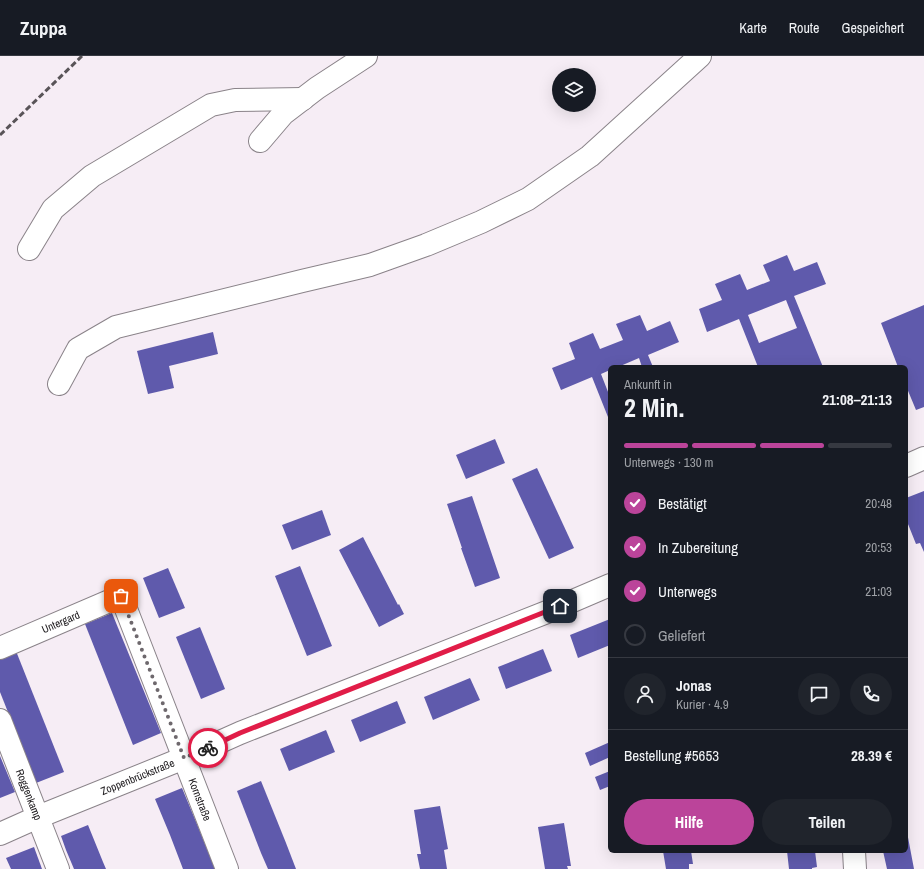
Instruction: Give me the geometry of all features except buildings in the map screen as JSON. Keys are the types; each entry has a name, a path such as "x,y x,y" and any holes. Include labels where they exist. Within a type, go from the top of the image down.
{"street":[{"path":"260,141 283,114 317,88 366,56"},
{"path":"59,384 78,350 116,328 302,281 370,266 426,246 481,222 528,199 590,156 700,56"},
{"path":"29,249 53,209 92,176 211,105 235,100 303,99"},
{"path":"908,465 924,458"},
{"name":"Zoppenbrückstraße","path":"0,834 38,817 184,758 240,733 608,586"},
{"name":"Kornstraße","path":"121,596 227,869"},
{"name":"Untergard","path":"0,648 121,596"},
{"name":"Roggenkamp","path":"0,720 58,869"},
{"path":"854,853 856,869"}],"railway":[{"path":"0,135 82,56"}],"way so far":[{"path":"121,596 184,758 208,748"}],"route":[{"path":"208,748 240,733 560,606"}]}
